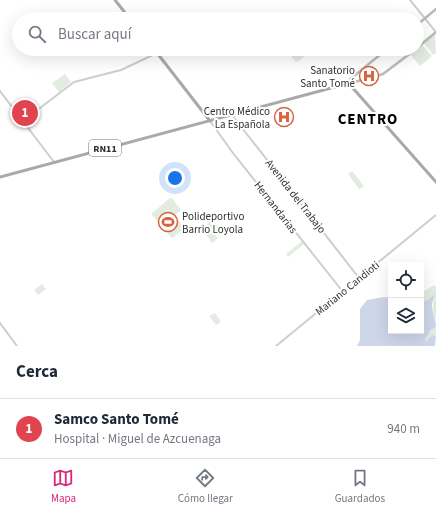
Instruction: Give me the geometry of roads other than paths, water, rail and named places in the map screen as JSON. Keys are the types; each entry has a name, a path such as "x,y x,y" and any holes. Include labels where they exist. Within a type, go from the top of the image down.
{"main road":[{"path":"115,0 124,12"},
{"path":"425,18 436,10"},
{"path":"424,42 436,32"},
{"path":"160,56 210,121"},
{"path":"348,82 379,56"},
{"path":"348,82 383,74 406,56"},
{"path":"348,82 436,182"},
{"name":"RN11","path":"0,177 232,115 348,82"},
{"path":"198,106 210,121"},
{"path":"202,123 206,120 206,116"}],"street":[{"path":"410,0 420,12"},
{"path":"425,18 436,32"},
{"path":"23,121 74,82 121,70 149,56"},
{"path":"0,91 54,162"},
{"name":"Avenida del Trabajo","path":"232,115 360,278"},
{"name":"Hernandarias","path":"210,121 233,153 343,292"},
{"name":"Mariano Candioti","path":"276,346 436,215"},
{"path":"0,323 17,346"}],"water":[{"path":"436,293 432,305 436,327 430,331 425,340 427,341 432,335 436,336 435,346 357,346 360,340 360,309 367,300 388,297 388,334 424,334 424,302"}],"place":[{"name":"Sanatorio Santo Tomé","path":"369,76"},
{"name":"Samco Santo Tomé","path":"25,113"},
{"name":"Centro Médico La Española","path":"284,117"},
{"name":"Polideportivo Barrio Loyola","path":"168,222"}],"district":[{"name":"CENTRO","path":"368,119"}]}
